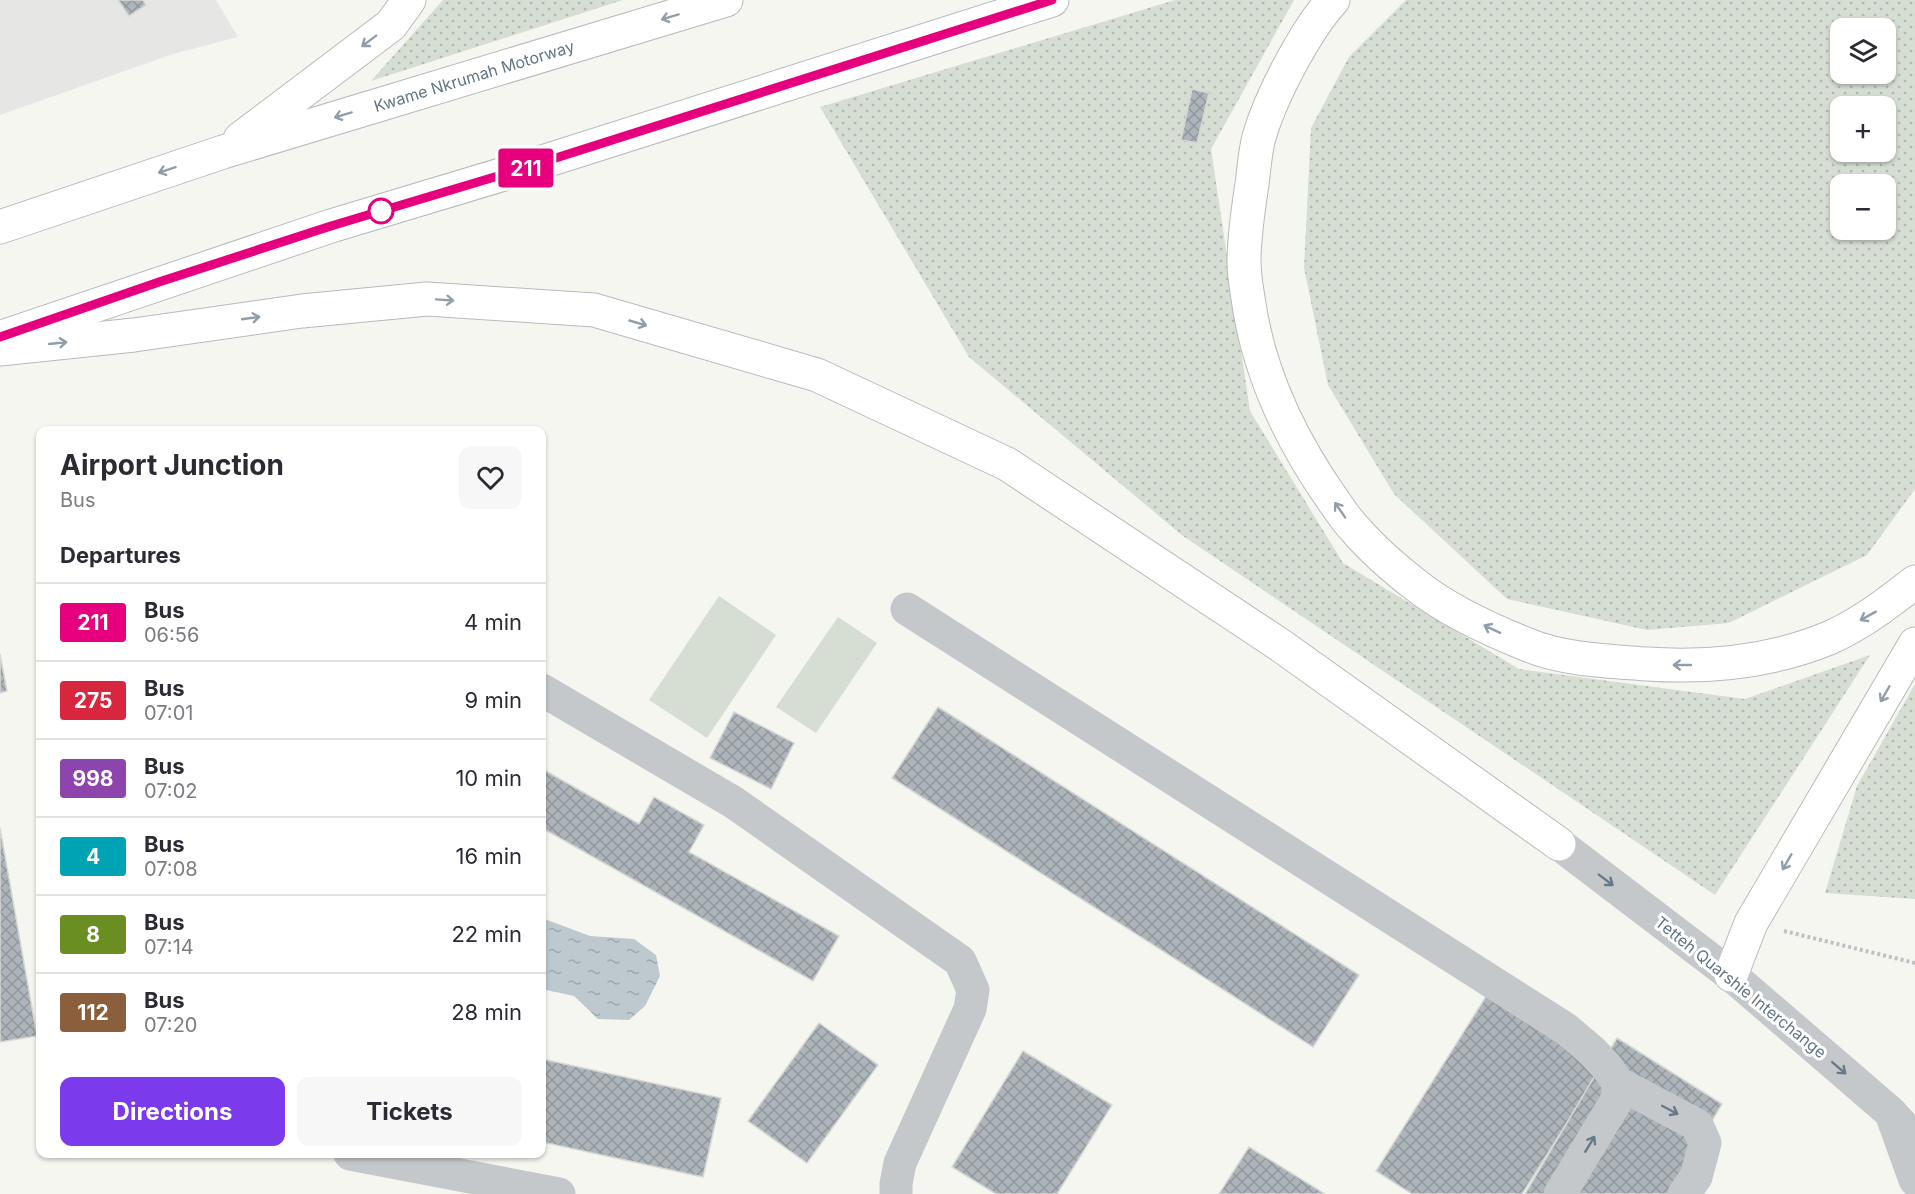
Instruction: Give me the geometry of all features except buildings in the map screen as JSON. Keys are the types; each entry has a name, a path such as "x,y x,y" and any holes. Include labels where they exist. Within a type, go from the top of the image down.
{"highway":[{"path":"223,152 391,25 409,0"},
{"name":"Kwame Nkrumah Motorway","path":"0,226 223,152 726,0"},
{"path":"0,337 320,230 518,170 1052,0"},
{"path":"1333,0 1318,16 1282,82 1259,137 1247,214 1244,264 1250,317 1262,367 1288,427 1313,472 1353,528 1382,557 1420,589 1471,619 1531,646 1580,658 1678,666 1727,664 1778,655 1830,637 1880,610 1915,582"},
{"path":"0,350 302,310 427,298 594,310 817,375 1007,464 1280,645 1559,844"},
{"path":"1731,975 1751,923 1915,644"}],"street":[{"path":"907,609 1566,1029 1593,1051 1618,1083 1697,1125 1705,1143 1696,1177 1684,1194"},
{"path":"546,692 733,802 960,961 973,990 970,1009 900,1163 896,1194"},
{"name":"Tetteh Quarshie Interchange","path":"1559,844 1731,975 1890,1112 1915,1139"},
{"path":"1560,1194 1618,1098 1618,1083"},
{"path":"1890,1112 1915,1180"},
{"path":"371,1158 559,1194"}],"path":[{"path":"1751,923 1915,963"}],"shaded area":[{"path":"0,0 216,0 238,37 173,54 0,115"},
{"path":"443,0 623,0 371,81"},
{"path":"1175,0 1294,0 1211,149 1250,411 1343,563 1519,669 1745,699 1870,655 1715,895 1183,536 969,357 820,107"},
{"path":"1406,0 1915,0 1915,489 1867,555 1729,623 1647,630 1507,599 1394,494 1328,385 1304,268 1311,128 1349,57"},
{"path":"719,596 776,635 707,738 649,700"},
{"path":"838,617 877,643 816,733 776,707"},
{"path":"1915,684 1915,899 1825,893 1857,786"}],"water":[{"path":"546,920 590,936 634,939 656,955 660,976 645,1006 629,1020 598,1019 574,996 546,990"}],"bus line":[{"name":"211","path":"0,337 331,226 518,170 1052,0"}]}
